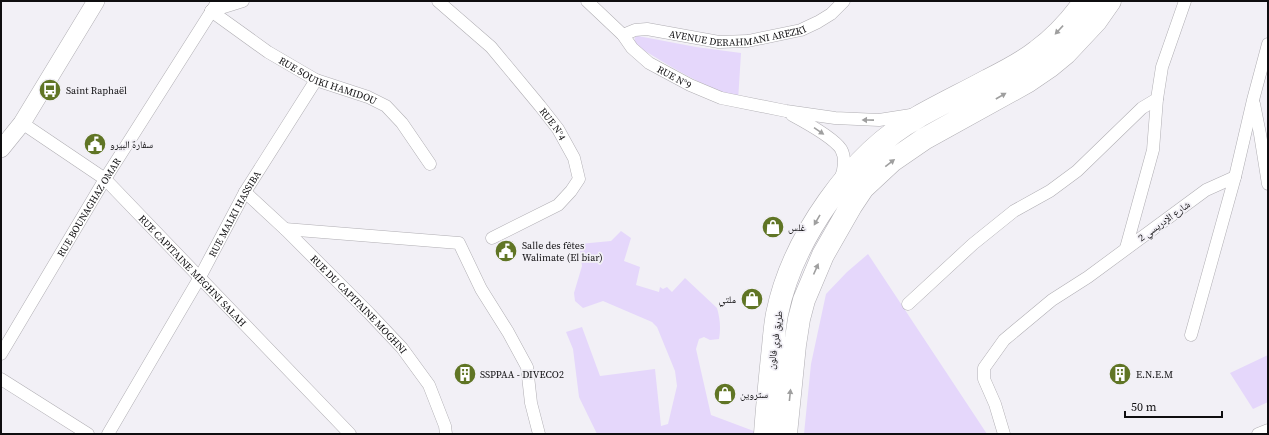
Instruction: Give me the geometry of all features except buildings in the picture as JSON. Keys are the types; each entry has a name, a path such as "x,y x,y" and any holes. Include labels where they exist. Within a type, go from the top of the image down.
{"highway":[{"name":"طريق فري فالون","path":"765,434 777,314 786,282 801,248 838,187 865,157 911,121 1003,72 1037,52 1050,40 1085,1"},
{"path":"786,434 795,345 804,300 823,254 863,188 892,161 924,139 1027,82 1050,67 1086,32 1110,1"}],"main road":[{"path":"1,149 22,123 96,1"}],"street":[{"path":"215,6 243,1"},
{"name":"RUE N°4","path":"438,1 491,47 540,106 561,135 574,158 579,179 571,191 558,205 492,238"},
{"name":"RUE N°9","path":"586,1 623,35 632,48 649,63 690,85 721,98 786,111 835,118 879,120 934,109"},
{"name":"AVENUE DERAHMANI AREZKI","path":"623,35 634,30 647,29 719,42 748,41 801,30 831,14 844,1"},
{"path":"1126,248 1153,150 1157,99 1162,67 1185,1"},
{"name":"RUE SOUIKI HAMIDOU","path":"215,6 268,52 316,80 368,97 386,106 402,122 430,164"},
{"name":"RUE BOUNAGHAZ OMAR","path":"1,354 105,179 215,6"},
{"path":"1191,335 1236,177 1252,100 1268,44"},
{"name":"RUE MALKI HASSIBA","path":"108,434 200,277 246,192 316,80"},
{"path":"908,304 973,244 996,225 1014,211 1050,191 1077,171 1142,108 1157,99"},
{"path":"1252,100 1260,134 1268,184"},
{"path":"786,111 821,132 841,150 844,163 843,174 838,187"},
{"name":"RUE CAPITAINE MEGHNI SALAH","path":"22,123 105,179 350,434"},
{"name":"شارع الإدريسي 2","path":"1004,434 995,404 984,379 984,368 1004,340 1052,300 1088,276 1206,190 1236,177"},
{"name":"RUE DU CAPITAINE MOGHNI","path":"246,192 285,229 402,348 429,385 445,426 446,434"},
{"path":"285,229 459,243 481,290 508,332 527,367 531,403 540,434"},
{"path":"1,379 88,434"},
{"path":"1258,434 1268,430"}],"shaded area":[{"path":"638,36 696,47 741,53 738,101 659,60 634,44 635,37"},
{"path":"621,231 631,238 624,261 640,267 636,285 659,292 660,287 663,289 667,287 672,292 685,278 717,308 720,324 719,339 710,340 704,337 699,339 696,349 711,415 759,434 597,434 579,397 573,349 566,332 582,327 600,376 655,369 661,426 668,424 677,386 675,371 657,327 652,322 603,301 583,308 575,301 574,293 582,266 579,244 611,241"},
{"path":"868,254 987,434 804,434 811,364 826,294 847,272"},
{"path":"1268,355 1268,402 1253,409 1230,373"}],"place":[{"name":"Saint Raphaël","path":"50,90"},
{"name":"سفارة البيرو","path":"95,144"},
{"name":"غلس","path":"773,227"},
{"name":"Salle des fêtes Walimate (El biar)","path":"506,251"},
{"name":"ملتي","path":"752,299"},
{"name":"SSPPAA - DIVECO2","path":"465,374"},
{"name":"E.N.E.M","path":"1120,374"},
{"name":"ستروين","path":"725,394"}]}
